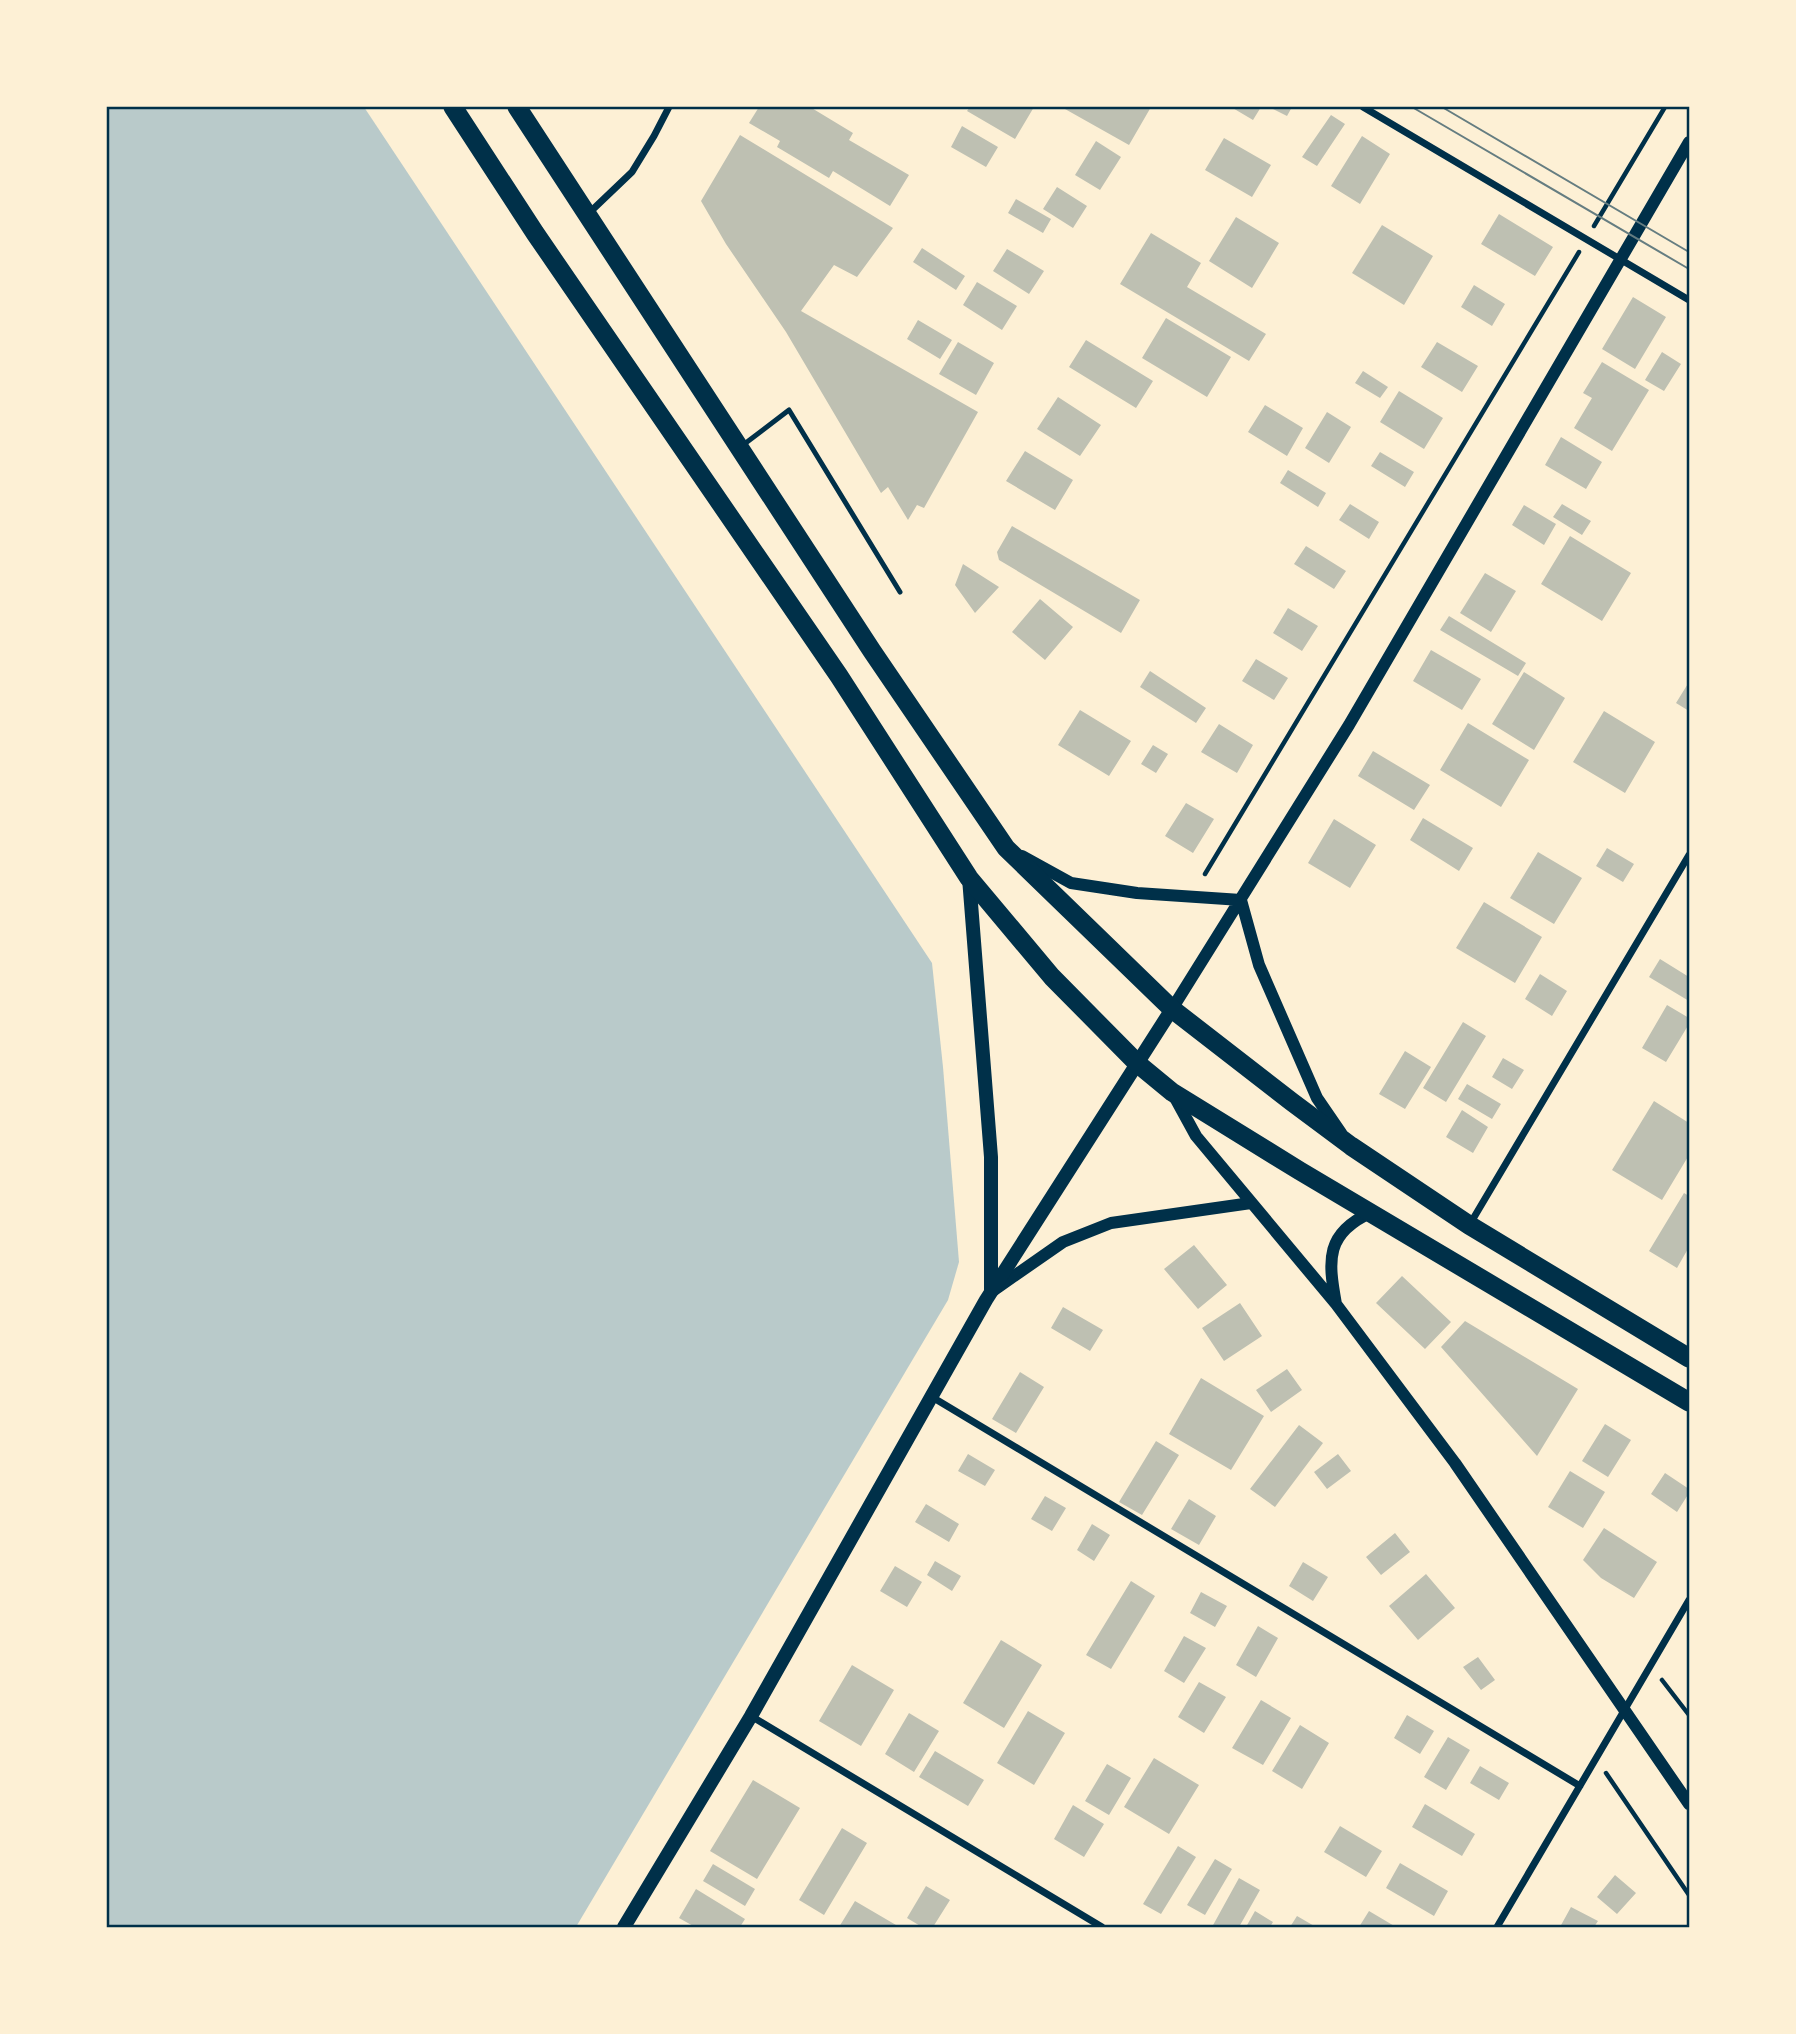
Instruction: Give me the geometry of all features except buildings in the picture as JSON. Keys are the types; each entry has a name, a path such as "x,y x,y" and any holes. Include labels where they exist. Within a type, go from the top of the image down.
{"highway":[{"path":"453,107 535,233 839,677 969,878 1052,977 1138,1064 1172,1092 1689,1402"},
{"path":"517,107 872,651 1006,848 1172,1009 1351,1146 1469,1225 1689,1358"}],"main road":[{"path":"969,878 991,1157 991,1293"},
{"path":"624,1927 751,1716 991,1293 1172,1009"}],"street":[{"path":"588,214 632,172 669,107"},
{"path":"1363,107 1689,300"},
{"path":"1172,1009 1349,725 1689,142"},
{"path":"1006,848 1071,883 1137,893 1241,900"},
{"path":"1469,1225 1689,855"},
{"path":"1241,900 1259,965 1317,1098 1351,1146"},
{"path":"1172,1092 1196,1136 1336,1304 1455,1463 1689,1804"},
{"path":"991,1293 1063,1242 1111,1223 1251,1203"},
{"path":"1336,1304 1329,1267 1334,1244 1354,1220 1372,1212"},
{"path":"932,1397 1580,1786"},
{"path":"1497,1927 1689,1600"},
{"path":"751,1716 1102,1927"}],"lane":[{"path":"741,447 789,410 900,592"}],"path":[{"path":"1205,874 1665,107"},
{"path":"1651,1666 1689,1715"},
{"path":"1596,1758 1689,1895"}],"shaded area":[{"path":"107,107 364,107 932,963 959,1262 948,1300 576,1927 107,1927"}],"tram line":[{"path":"1412,107 1689,269"},
{"path":"1442,107 1689,252"}]}
